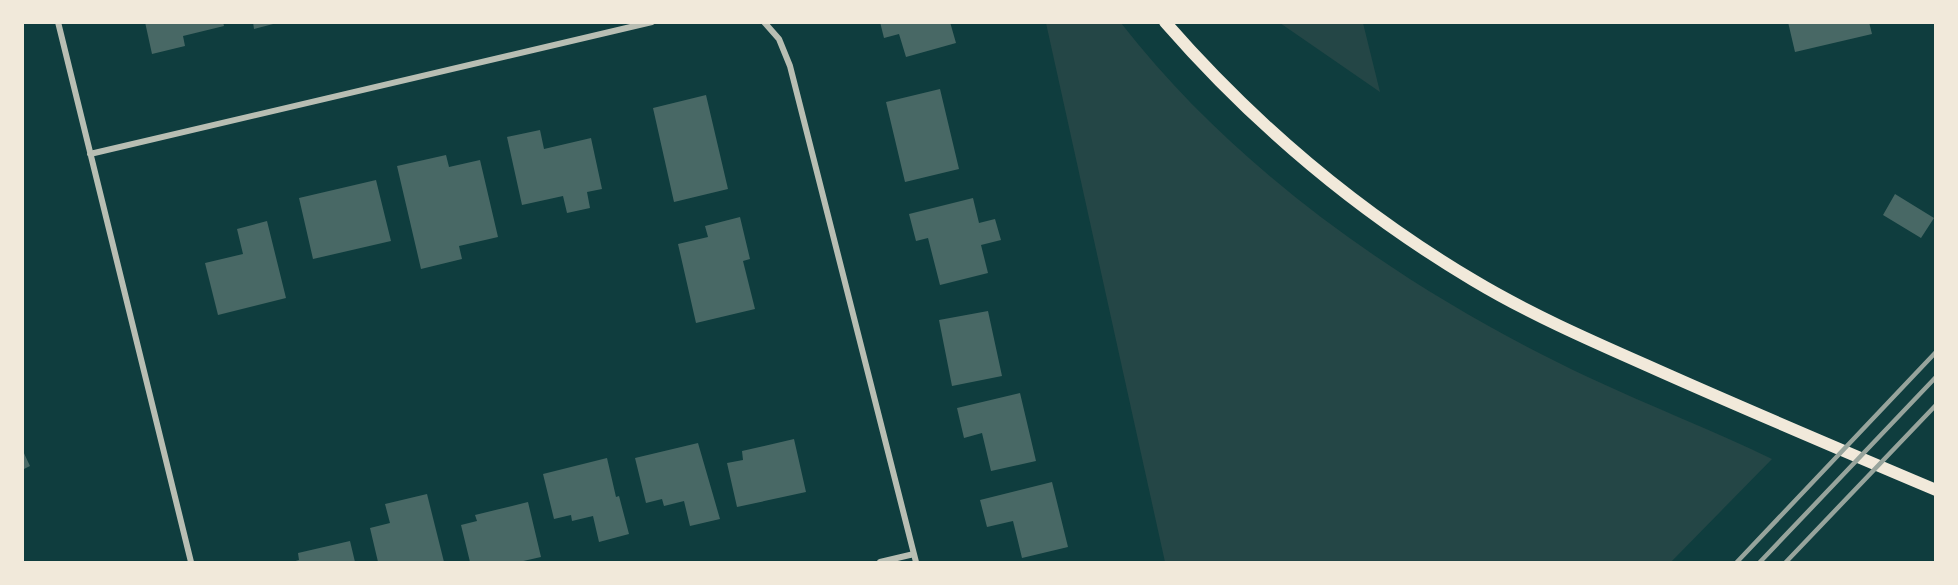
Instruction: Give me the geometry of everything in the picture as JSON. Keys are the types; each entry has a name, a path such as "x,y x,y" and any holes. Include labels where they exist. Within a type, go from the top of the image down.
{"main road":[{"path":"1165,22 1236,99 1338,188 1402,235 1474,280 1573,332 1935,490"}],"street":[{"path":"58,22 191,562"},
{"path":"90,154 652,22"},
{"path":"764,22 779,39 790,66 916,562"},
{"path":"880,562 914,554"}],"shaded area":[{"path":"1046,23 1121,23 1168,79 1220,131 1276,181 1334,227 1396,270 1524,345 1590,378 1772,459 1671,562 1165,562"},
{"path":"1280,23 1363,23 1380,92"}],"building":[{"path":"145,22 223,22 224,26 183,36 185,46 152,54"},
{"path":"253,22 277,22 277,23 254,29"},
{"path":"880,22 950,22 956,43 906,57 899,34 884,38"},
{"path":"1788,22 1869,22 1872,34 1795,52"},
{"path":"940,89 959,169 905,182 886,102"},
{"path":"706,95 728,189 674,202 653,108"},
{"path":"540,130 544,149 591,138 602,189 587,192 590,208 567,213 563,196 522,205 507,137"},
{"path":"446,155 449,167 480,160 498,237 459,246 462,259 421,269 397,166"},
{"path":"376,180 391,241 313,259 299,198"},
{"path":"1895,194 1934,218 1921,238 1883,215"},
{"path":"973,198 979,223 995,219 1001,240 981,245 988,273 940,285 928,238 916,241 909,214"},
{"path":"740,217 750,259 743,261 755,309 696,323 678,244 708,237 705,226"},
{"path":"267,221 286,298 218,315 205,263 243,254 237,229"},
{"path":"988,311 1002,376 952,386 939,320"},
{"path":"1020,393 1036,461 991,471 982,433 964,438 957,408"},
{"path":"794,439 806,492 737,507 727,463 743,460 742,451"},
{"path":"698,443 720,519 690,526 684,501 664,506 662,499 646,503 635,458"},
{"path":"22,449 30,466 22,470"},
{"path":"607,458 616,497 619,496 629,534 599,542 593,516 572,521 571,515 554,519 543,474"},
{"path":"1052,482 1068,547 1022,558 1013,521 987,527 980,500"},
{"path":"427,494 444,562 378,562 370,528 390,523 385,504"},
{"path":"528,502 541,557 519,562 470,562 461,525 477,521 475,515"},
{"path":"350,541 355,562 292,562 299,560 298,553"}],"railway":[{"path":"1737,562 1936,352"},
{"path":"1760,562 1936,377"},
{"path":"1786,562 1936,405"}]}
